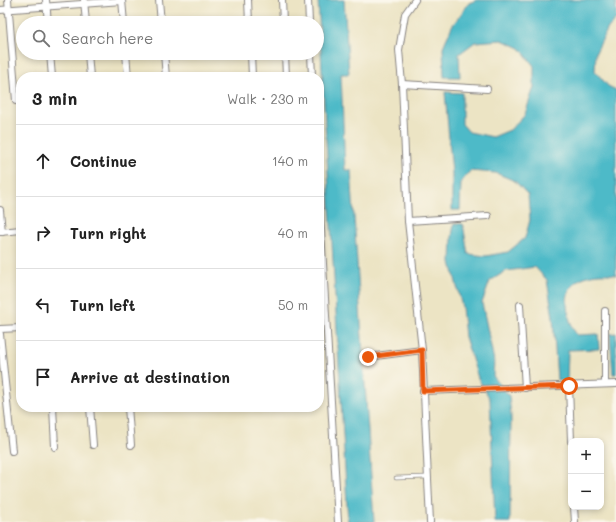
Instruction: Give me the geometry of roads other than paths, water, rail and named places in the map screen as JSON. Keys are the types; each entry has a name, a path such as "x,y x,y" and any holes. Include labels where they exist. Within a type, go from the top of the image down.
{"street":[{"path":"8,0 16,100"},
{"path":"0,10 46,3 122,0 123,16"},
{"path":"159,0 160,16"},
{"path":"248,0 249,16"},
{"path":"282,0 283,16"},
{"path":"308,0 309,16"},
{"path":"414,0 405,14 398,50 402,84 408,221 422,350 430,522"},
{"path":"84,2 85,16"},
{"path":"46,3 47,16"},
{"path":"51,60 52,72"},
{"path":"89,60 90,72"},
{"path":"127,60 128,72"},
{"path":"165,60 166,72"},
{"path":"251,60 252,72"},
{"path":"285,60 286,72"},
{"path":"311,60 312,72"},
{"path":"402,84 487,89"},
{"path":"0,210 1,232 16,230"},
{"path":"408,221 488,216"},
{"path":"324,281 338,522"},
{"path":"520,305 525,388"},
{"path":"605,311 605,384"},
{"path":"0,329 16,328"},
{"path":"0,334 12,450"},
{"path":"368,357 422,350"},
{"path":"423,391 616,384"},
{"path":"569,386 571,438"},
{"path":"53,412 56,448"},
{"path":"90,412 93,445"},
{"path":"128,412 130,444"},
{"path":"574,510 575,522"}],"lane":[{"path":"396,478 428,477"}],"water":[{"path":"318,0 344,0 349,74 341,74 345,170 351,170 374,522 348,522 324,104 324,72 322,72 321,60 324,60 324,16 319,16"},
{"path":"477,0 616,0 616,20 608,28 596,52 595,71 608,86 616,90 616,275 596,274 579,280 573,285 569,292 567,301 570,322 577,335 598,334 599,349 568,350 567,381 557,380 553,317 547,280 535,267 506,271 490,281 482,303 494,361 493,376 509,396 511,416 510,522 495,522 490,399 478,378 465,337 462,307 451,262 452,237 454,224 463,224 468,254 486,256 508,252 525,238 530,220 528,195 515,181 496,173 470,171 461,182 460,210 452,210 452,173 445,92 462,93 462,124 469,132 493,137 510,130 525,114 534,87 534,66 520,48 502,40 475,42 459,54 460,77 444,77 443,47 452,26 469,3"},
{"path":"616,333 616,374 613,374 610,334"}]}
